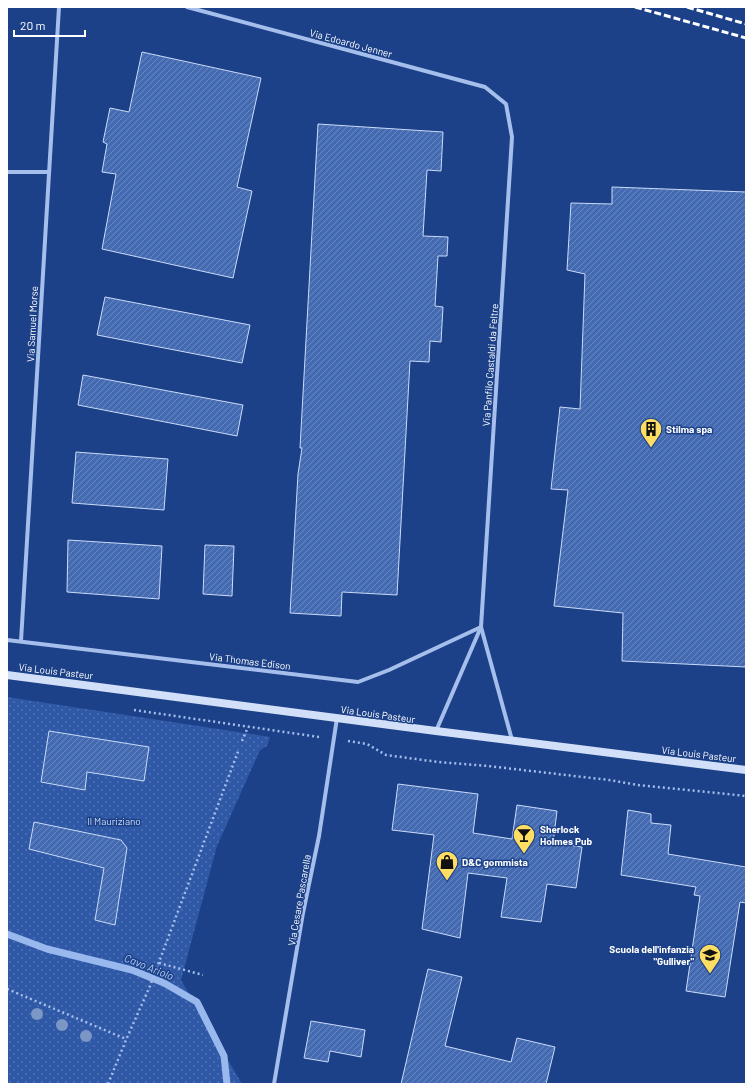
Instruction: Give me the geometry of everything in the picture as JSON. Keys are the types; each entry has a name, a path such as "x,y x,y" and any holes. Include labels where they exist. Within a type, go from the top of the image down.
{"main road":[{"name":"Via Louis Pasteur","path":"7,675 746,770"}],"street":[{"name":"Via Samuel Morse","path":"21,641 59,7"},
{"name":"Via Edoardo Jenner","path":"187,7 485,87 506,104"},
{"name":"Via Panfilo Castaldi da Feltre","path":"506,104 512,137 481,627 512,740"},
{"path":"7,172 49,172"},
{"name":"Via Panfilo Castaldi da Feltre","path":"436,731 481,627"},
{"name":"Via Thomas Edison","path":"7,640 358,682 389,670 481,627"},
{"name":"Via Cesare Pascarella","path":"274,1084 303,913 319,836 337,718"}],"path":[{"path":"242,742 248,727 367,744 386,755 609,780 638,785 746,796"},
{"path":"108,1084 159,963 239,748"},
{"path":"159,963 203,975"},
{"path":"7,989 126,1040"}],"green space":[{"name":"Il Mauriziano","path":"7,697 270,737 267,746 260,750 217,846 181,980 242,1084 7,1084"}],"building":[{"path":"142,52 261,78 237,187 252,191 233,278 102,249 116,174 102,172 107,144 103,142 110,108 129,112"},
{"path":"318,124 443,132 441,171 427,170 423,236 448,237 447,256 438,256 435,306 443,307 441,342 430,341 429,362 410,361 397,595 342,592 341,616 290,613 298,474 302,448 300,448"},
{"name":"Stilma spa","path":"612,187 746,192 746,667 622,661 623,613 554,606 568,490 551,489 560,407 580,409 585,274 567,270 571,203 612,204"},
{"path":"105,297 250,325 242,363 97,335"},
{"path":"83,375 243,405 237,436 78,405"},
{"path":"76,452 168,459 164,510 72,503"},
{"path":"68,540 162,546 159,599 67,592"},
{"path":"205,545 234,546 232,596 203,594"},
{"path":"49,731 149,747 144,781 87,772 85,790 41,782"},
{"path":"398,784 478,794 473,833 512,839 517,805 557,811 553,843 582,847 576,888 547,884 541,922 501,917 507,878 468,873 460,938 422,929 434,835 392,830"},
{"path":"628,810 651,814 651,823 671,825 668,854 746,867 746,903 740,902 725,997 686,991 700,896 694,895 696,887 621,875"},
{"path":"34,822 121,840 127,848 115,925 95,920 104,868 29,849"},
{"path":"428,969 462,977 445,1046 511,1062 517,1038 555,1047 546,1084 401,1084"},
{"path":"311,1021 365,1030 361,1057 330,1051 328,1062 304,1058"}],"waterway":[{"name":"Cavo Ariolo","path":"7,934 47,949 132,970 164,983 197,1002 224,1056 227,1084"}],"railway":[{"path":"635,7 746,38"},
{"path":"687,7 746,24"}],"place":[{"name":"Stilma spa","path":"651,448"},
{"name":"Sherlock Holmes Pub","path":"524,854"},
{"name":"D&C gommista","path":"447,882"},
{"name":"Scuola dell'infanzia \"Gulliver\"","path":"710,974"}]}
